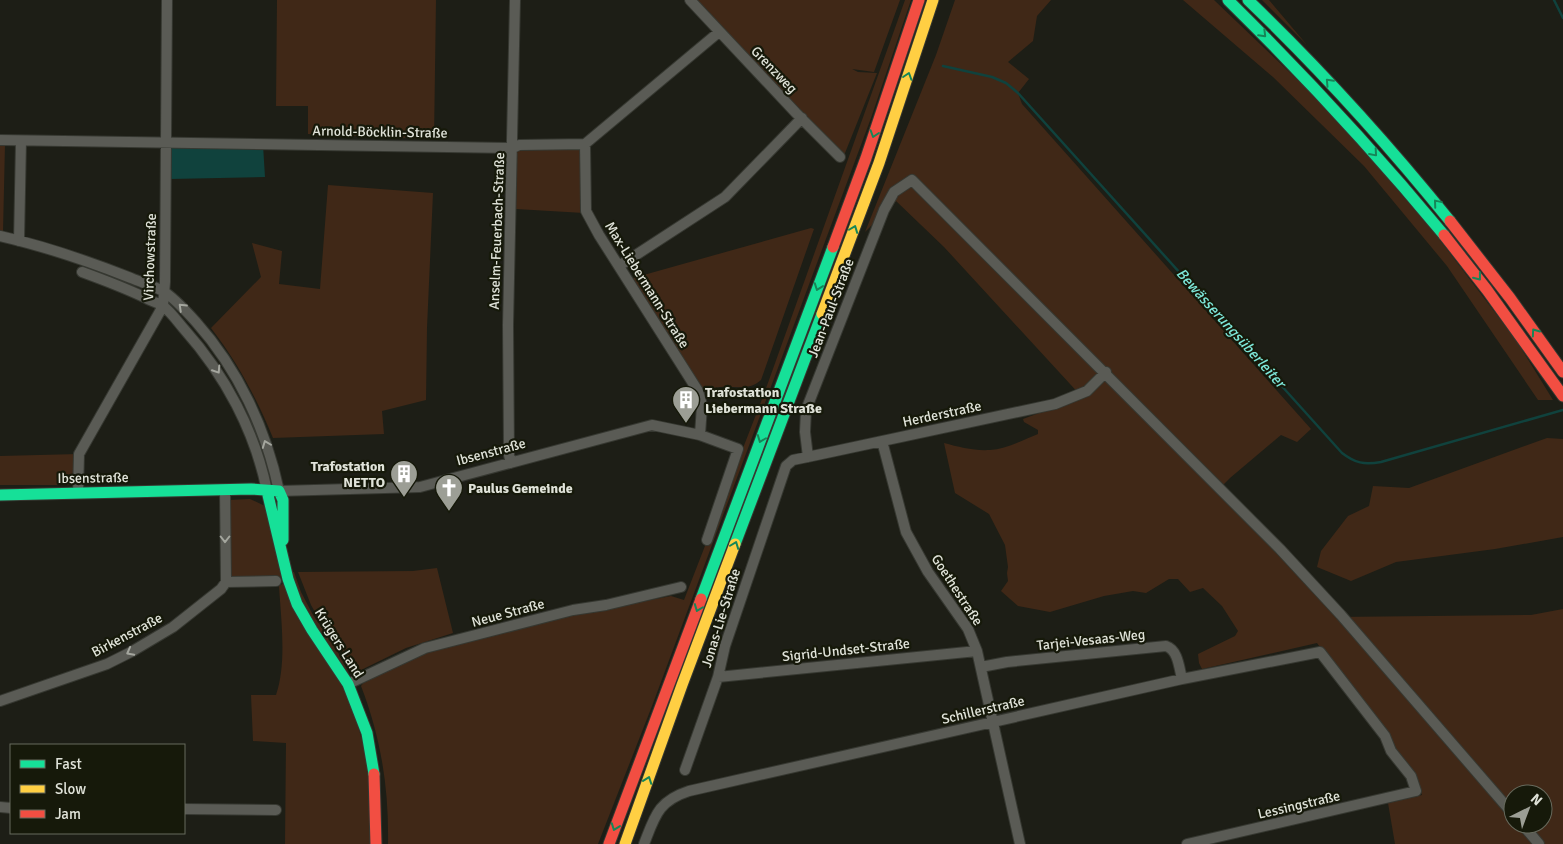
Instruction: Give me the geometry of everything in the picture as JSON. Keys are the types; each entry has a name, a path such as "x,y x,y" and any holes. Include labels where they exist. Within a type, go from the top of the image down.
{"main road":[{"path":"609,844 866,158 919,0"},
{"path":"625,844 682,684 879,163 933,0"},
{"path":"1228,0 1336,109 1421,206 1483,283 1563,395"},
{"path":"1248,0 1365,120 1437,202 1490,270 1563,372"},
{"name":"Ibsenstraße","path":"0,495 225,490 280,491"},
{"name":"Krügers Land","path":"267,491 288,579 297,604 348,684 361,715 372,750 375,777 376,844"},
{"name":"Krügers Land","path":"280,491 283,500 284,534 281,548"}],"street":[{"name":"Virchowstraße","path":"78,493 79,454 163,306 165,292 167,0"},
{"name":"Anselm-Feuerbach-Straße","path":"511,463 509,455 508,325 515,0"},
{"name":"Grenzweg","path":"690,0 840,157"},
{"path":"585,144 719,32"},
{"path":"619,266 725,197 802,118"},
{"name":"Arnold-Böcklin-Straße","path":"0,140 513,148 519,145 585,144"},
{"path":"15,240 21,141"},
{"name":"Max-Liebermann-Straße","path":"585,144 586,211 599,235 698,391 702,404 700,435"},
{"name":"Jean-Paul-Straße","path":"808,458 805,432 806,410 884,210 894,192 912,180 1106,372"},
{"path":"0,236 93,263 165,292 183,308 214,345 248,400 266,443 280,491"},
{"path":"0,242 15,240"},
{"path":"82,272 163,306 192,338 210,360 225,383 252,439 262,466 267,491"},
{"path":"1106,372 1280,549 1341,615 1503,802"},
{"name":"Herderstraße","path":"782,474 786,466 793,460 1055,404 1087,391 1106,372"},
{"name":"Ibsenstraße","path":"280,491 412,488 652,426 700,435 738,448 707,540"},
{"name":"Goethestraße","path":"882,441 906,532 928,572 968,629 977,651 1020,844"},
{"name":"Jonas-Lie-Straße","path":"685,770 718,677 725,646 782,474"},
{"path":"225,490 226,582 276,581"},
{"name":"Birkenstraße","path":"0,701 107,664 131,652 173,627 221,589 226,582"},
{"name":"Neue Straße","path":"348,684 425,648 572,610 606,605 682,587"},
{"name":"Tarjei-Vesaas-Weg","path":"981,668 1007,662 1166,646 1172,648 1175,652 1182,679"},
{"name":"Sigrid-Undset-Straße","path":"718,677 977,651"},
{"name":"Schillerstraße","path":"644,844 659,809 665,802 689,792 1182,679 1320,652 1385,736 1391,751 1411,776 1416,791"},
{"name":"Lessingstraße","path":"1187,844 1416,791"},
{"path":"185,809 276,810"},
{"path":"1530,834 1539,844"}],"shaded area":[{"path":"277,0 436,0 434,139 308,134 308,106 276,106"},
{"path":"690,0 900,0 874,72 852,69 858,72 877,73 841,163 840,157"},
{"path":"905,0 911,0 871,118 652,706 598,844 388,844 385,783 379,744 361,686 364,682 427,652 583,613 671,596 684,600 764,394"},
{"path":"955,0 1051,0 1037,16 1033,41 1008,62 1029,79 1018,93 1022,104 1311,429 1297,442 1281,435 1218,490 1336,617 1531,615 1563,609 1563,844 1545,844 1536,834 1553,834 1553,784 1503,784 1503,834 1526,834 1534,844 1395,844 1388,803 1422,795 1415,777 1408,776 1381,739 1383,733 1317,643 1202,669 1198,654 1235,636 1238,631 1222,606 1203,588 1190,592 1178,579 1169,579 1146,593 1133,591 1104,596 1050,612 1018,606 1001,591 1008,581 1005,545 989,514 955,493 944,443 978,450 990,450 1008,446 1038,434 1038,430 1024,422 1023,419 1082,397 944,247 896,201 865,232 936,55"},
{"path":"1183,0 1214,0 1306,88 1372,160 1436,235 1516,340 1553,400 1538,400 1447,266 1364,166 1273,77"},
{"path":"1262,0 1269,0 1307,45"},
{"path":"0,144 5,144 3,232 0,231"},
{"path":"583,148 584,213 516,209 517,151"},
{"path":"328,185 433,193 426,400 382,411 384,434 273,438 246,381 230,354 211,328 261,277 252,243 282,251 279,284 320,289"},
{"path":"811,228 814,229 761,380 747,387 718,387 701,392 633,278"},
{"path":"1547,438 1563,439 1563,537 1495,549 1396,562 1351,581 1317,567 1321,551 1348,516 1369,506 1373,486 1409,488"},
{"path":"79,454 78,485 0,485 0,456"},
{"path":"250,499 265,506 282,578 232,579 227,576 229,500"},
{"path":"437,568 453,633 406,648 357,672 351,670 339,645 320,621 311,605 298,572 413,571"},
{"path":"290,572 294,572 301,592 313,615 334,645 350,675 307,615"},
{"path":"284,583 349,696 368,760 372,844 285,844 286,743 253,741 251,695 276,695 282,655 279,586"}],"water":[{"path":"170,144 263,145 265,177 170,179"}],"waterway":[{"path":"1554,0 1563,18"},
{"name":"Bewässerungsüberleiter","path":"943,66 992,77 1006,83 1018,93 1342,453 1351,459 1365,463 1381,462 1563,410"}],"traffic: fast":[{"path":"1228,0 1339,115 1444,235"},
{"path":"1248,0 1352,107 1450,221"},
{"path":"701,599 833,247"},
{"path":"735,544 822,314"},
{"path":"0,495 251,489 279,491 283,500 283,540"},
{"path":"267,491 288,579 297,604 348,684 367,733 374,774"}],"traffic: slow":[{"path":"822,314 879,163 933,0"},
{"path":"625,844 735,544"}],"traffic: jam":[{"path":"833,247 866,158 919,0"},
{"path":"1450,221 1510,298 1563,372"},
{"path":"1444,235 1487,290 1563,396"},
{"path":"609,844 701,599"},
{"path":"374,774 376,844"}],"place":[{"name":"Trafostation Liebermann Straße","path":"686,424"},
{"name":"Trafostation NETTO","path":"404,498"},
{"name":"Paulus Gemeinde","path":"449,512"}]}
